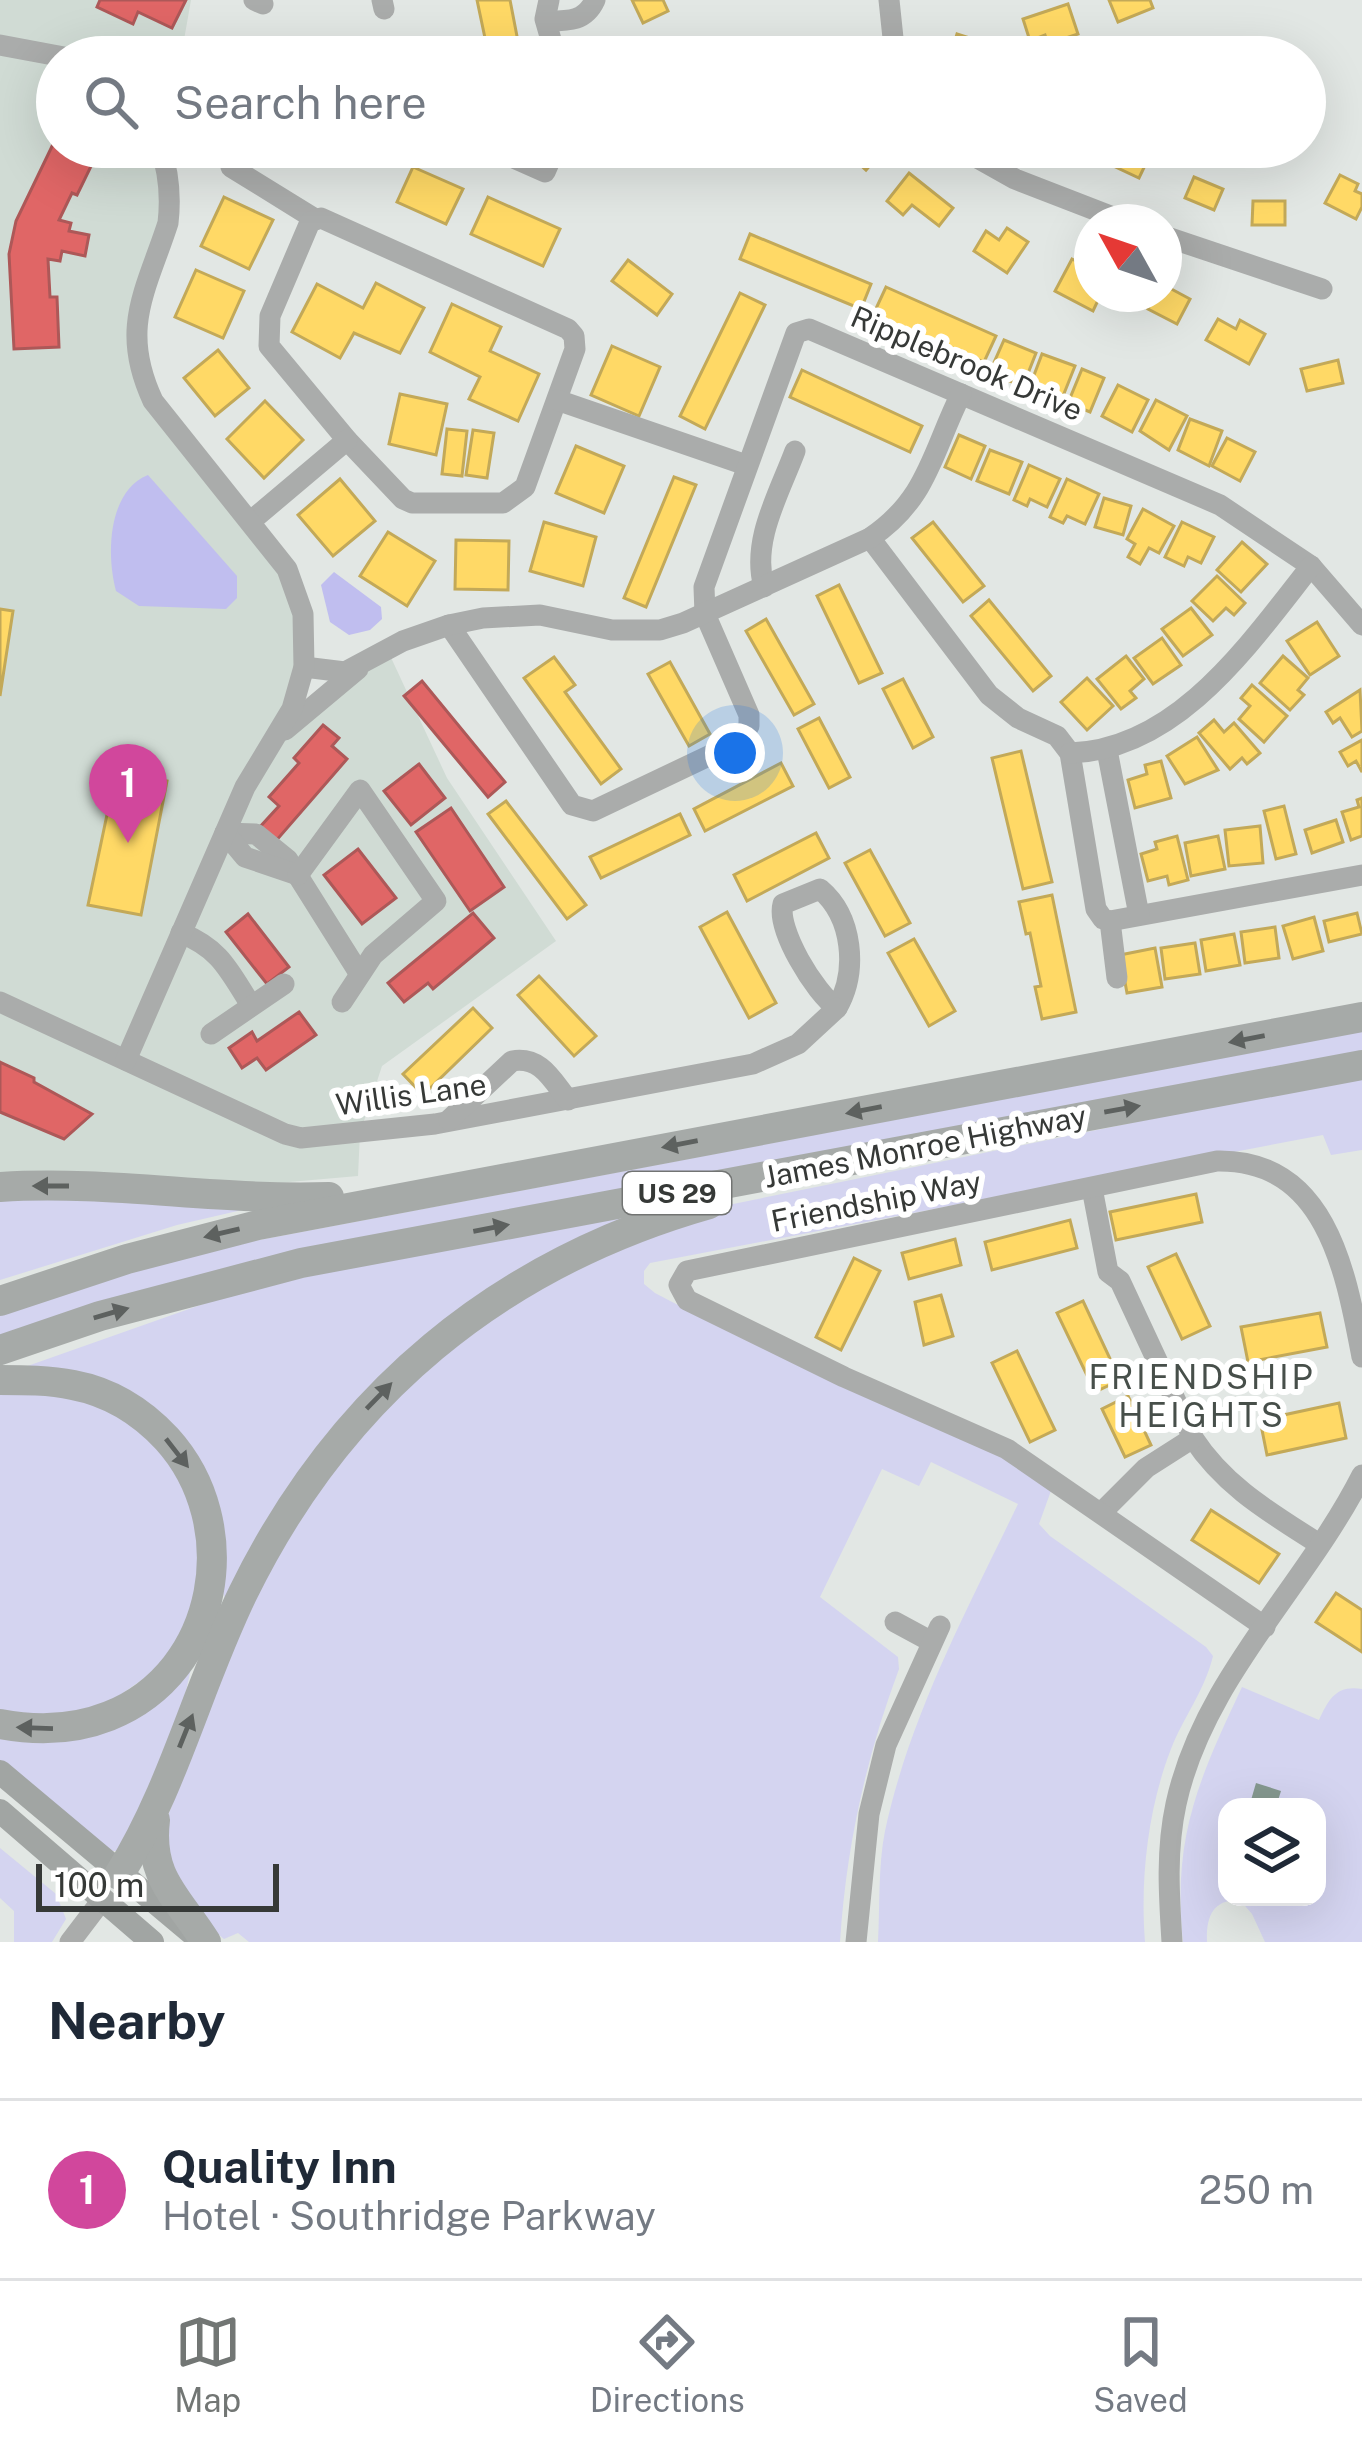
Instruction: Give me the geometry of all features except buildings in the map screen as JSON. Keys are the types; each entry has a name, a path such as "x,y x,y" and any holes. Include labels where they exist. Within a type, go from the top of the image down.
{"highway":[{"name":"James Monroe Highway","path":"0,1301 199,1239 419,1193 1362,1017"},
{"name":"James Monroe Highway","path":"0,1350 123,1310 301,1263 1362,1065"},
{"path":"111,1887 156,1810 236,1608 272,1540 345,1434 431,1347 513,1287 604,1239 652,1220 900,1150"},
{"path":"0,1187 314,1198 419,1193"},
{"path":"0,1380 72,1384 122,1402 141,1415 176,1449 193,1474 208,1516 214,1559 211,1586 189,1643 158,1684 135,1702 109,1716 71,1726 0,1724"},
{"path":"156,1810 152,1841 158,1870 205,1942"}],"main road":[{"path":"0,1772 111,1887 152,1942"},
{"path":"0,1810 111,1887 205,1942"}],"street":[{"path":"548,10 575,21 589,13 596,0"},
{"path":"889,0 893,36"},
{"path":"0,45 36,52"},
{"path":"125,1060 244,787 292,709 304,667 303,614 276,551 153,400 137,359 136,313 168,223 165,168"},
{"path":"233,168 315,219 568,329 575,349 525,487 503,502 412,503 403,499 269,346 270,316 315,219"},
{"path":"995,168 1080,204"},
{"path":"1182,242 1322,289"},
{"name":"Ripplebrook Drive","path":"705,614 704,586 746,465 796,333 809,329 1220,505 1311,566 1362,625"},
{"path":"304,667 345,671 448,625 483,618 540,615 636,632 705,614 870,538 905,509 919,491 961,394"},
{"path":"556,400 746,465"},
{"path":"251,521 347,440"},
{"path":"764,587 760,571 763,538 795,451"},
{"path":"870,538 989,695 1018,718 1057,736 1070,753 1096,909 1103,919 1362,875"},
{"path":"1070,753 1107,750 1151,730 1188,703 1255,637 1311,566"},
{"path":"448,625 572,806 585,812 718,752 745,735 749,716 705,614"},
{"path":"271,742 375,655"},
{"path":"1107,750 1139,915"},
{"path":"298,875 360,790 436,901 373,955 342,1002"},
{"path":"225,833 256,834 288,860 359,974"},
{"path":"820,889 833,906 850,952 849,981 837,1007 812,986 781,918 783,904 820,889"},
{"path":"1110,921 1117,978"},
{"path":"181,933 218,953 251,1005"},
{"path":"211,1034 284,985"},
{"name":"Willis Lane","path":"0,1002 302,1138 449,1121 753,1064 798,1044 837,1007"},
{"path":"449,1121 512,1061 522,1059 541,1066 568,1100"},
{"name":"Friendship Way","path":"1265,1627 1007,1449 764,1339 687,1300 679,1285 687,1271 1217,1161 1255,1165 1276,1174 1312,1208 1334,1244 1347,1277 1362,1357"},
{"path":"1092,1188 1108,1272 1120,1281 1192,1438 1244,1495 1319,1544"},
{"path":"1101,1513 1146,1468 1192,1438"},
{"path":"1172,1942 1168,1872 1176,1802 1196,1743 1218,1699 1362,1475"},
{"path":"856,1942 877,1779 897,1716 936,1634 895,1622"},
{"path":"70,1942 111,1887"}],"shaded area":[{"path":"0,0 191,0 185,36 36,36 36,168 166,168 157,259 137,359 300,604 292,709 387,649 447,778 556,941 382,1066 360,1133 358,1176 255,1185 0,1175"},
{"path":"1362,1031 1362,1055 0,1337 0,1312 207,1250"},
{"path":"1362,1076 1362,1150 1331,1155 1323,1135 650,1263 644,1271 644,1284 655,1293 739,1337 981,1444 1052,1488 1039,1524 1050,1536 1213,1656 1171,1749 1151,1819 1145,1942 878,1942 883,1844 909,1746 1018,1504 931,1462 919,1486 882,1469 820,1597 898,1657 899,1669 859,1803 840,1942 249,1942 238,1933 224,1939 195,1915 160,1836 264,1571 372,1413 510,1296 684,1214"},
{"path":"0,1193 268,1204 177,1225 0,1280"},
{"path":"631,1216 453,1320 225,1599 172,1429 2,1375 240,1291"},
{"path":"0,1389 76,1393 155,1438 200,1515 195,1607 162,1666 98,1710 0,1717"},
{"path":"194,1655 177,1731 119,1851 110,1851 0,1761 0,1732 38,1738"},
{"path":"1242,1687 1319,1720 1334,1695 1362,1689 1362,1942 1265,1942 1245,1906 1326,1906 1326,1798 1218,1798 1218,1906 1208,1925 1207,1942 1183,1942 1185,1839 1202,1780"},
{"path":"0,1848 56,1894 66,1919 52,1942 14,1942 14,1911 0,1898"}],"water":[{"path":"148,475 237,576 237,598 226,609 139,606 116,591 113,525 125,495"},
{"path":"334,572 381,607 382,619 370,630 349,635 330,622 321,585"}],"place":[{"name":"Quality Inn","path":"128,843"}],"district":[{"name":"FRIENDSHIP HEIGHTS","path":"1202,1396"}]}
